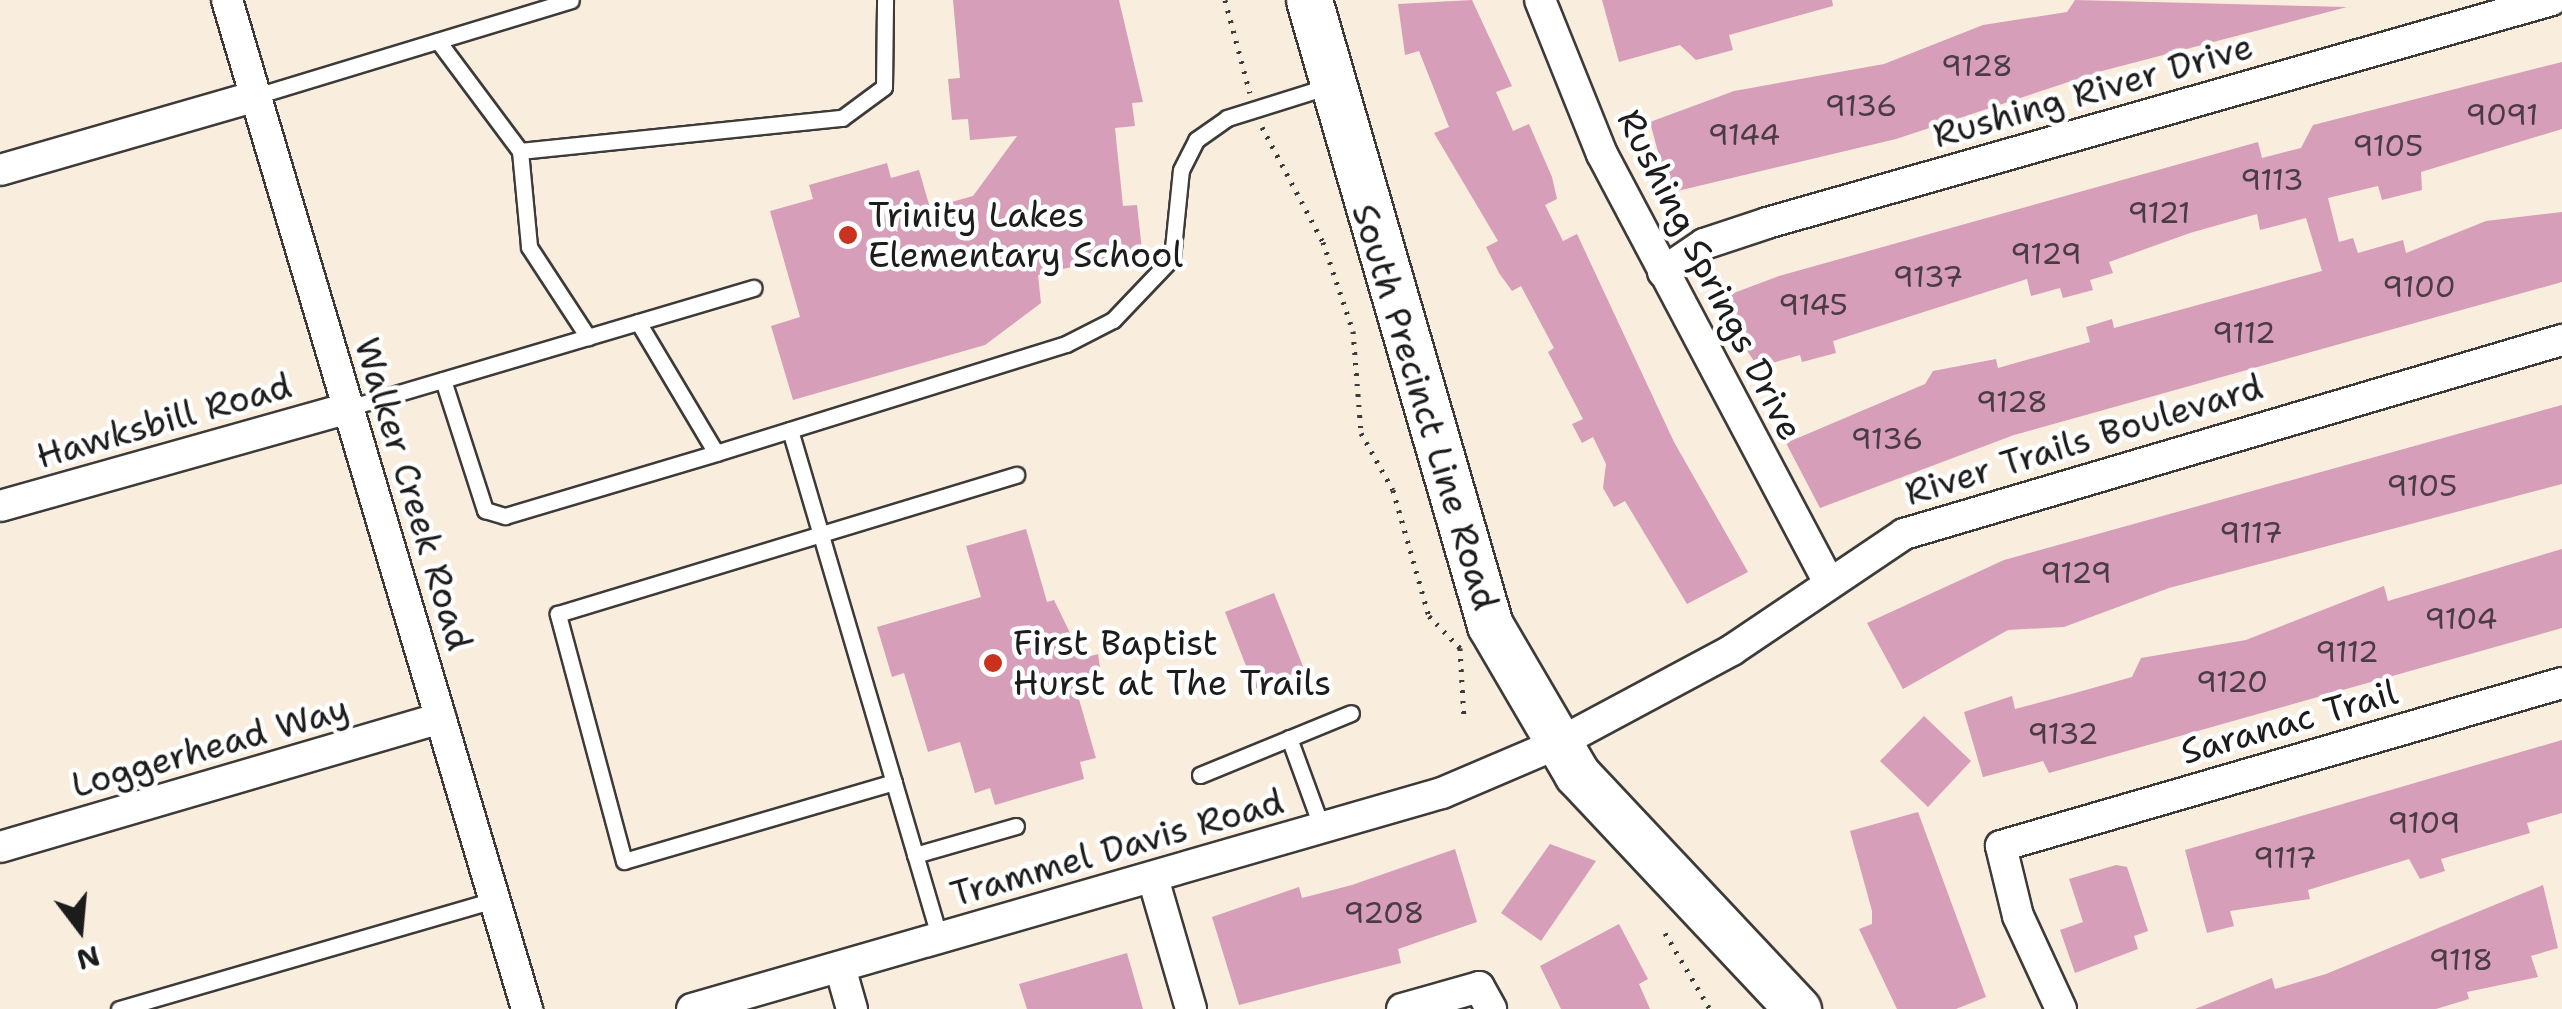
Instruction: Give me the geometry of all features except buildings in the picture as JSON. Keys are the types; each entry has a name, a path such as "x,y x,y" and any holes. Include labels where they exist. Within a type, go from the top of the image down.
{"main road":[{"name":"South Precinct Line Road","path":"1309,0 1454,522 1490,626 1557,744 1798,1009"}],"street":[{"name":"Walker Creek Road","path":"227,0 527,1009"},
{"name":"Rushing Springs Drive","path":"1540,0 1663,272 1827,578"},
{"name":"Rushing River Drive","path":"1663,272 1704,244 1767,223 2552,0"},
{"path":"0,170 256,96"},
{"name":"River Trails Boulevard","path":"1557,744 1732,650 1827,578 1980,504 2562,340"},
{"name":"Hawksbill Road","path":"0,506 348,408"},
{"name":"Saranac Trail","path":"2061,1009 2018,916 2002,846 2562,683"},
{"name":"Loggerhead Way","path":"0,847 440,718"},
{"name":"Trammel Davis Road","path":"692,1009 1442,793 1557,744"},
{"path":"1154,878 1191,1009"},
{"path":"840,967 852,1009"},
{"path":"1402,1009 1485,998"}],"lane":[{"path":"256,96 571,0"},
{"path":"520,152 842,118 884,87 884,0"},
{"path":"438,40 520,152 528,247 588,337"},
{"path":"444,380 485,510 505,516 1066,344 1114,320 1172,258 1181,170 1196,140 1256,109 1332,85"},
{"path":"348,408 754,288"},
{"path":"638,322 716,454"},
{"path":"790,430 940,939"},
{"path":"894,782 624,861 558,614 1016,476"},
{"path":"1200,775 1351,713"},
{"path":"1290,738 1322,828"},
{"path":"915,854 1016,826"},
{"path":"119,1009 494,900"}],"path":[{"path":"1225,0 1256,109 1324,242 1353,331 1360,433 1393,490 1428,616 1460,648 1464,720"},
{"path":"1665,933 1710,1009"}],"place":[{"name":"Trinity Lakes Elementary School","path":"848,235"},
{"name":"First Baptist Hurst at The Trails","path":"993,663"}]}
